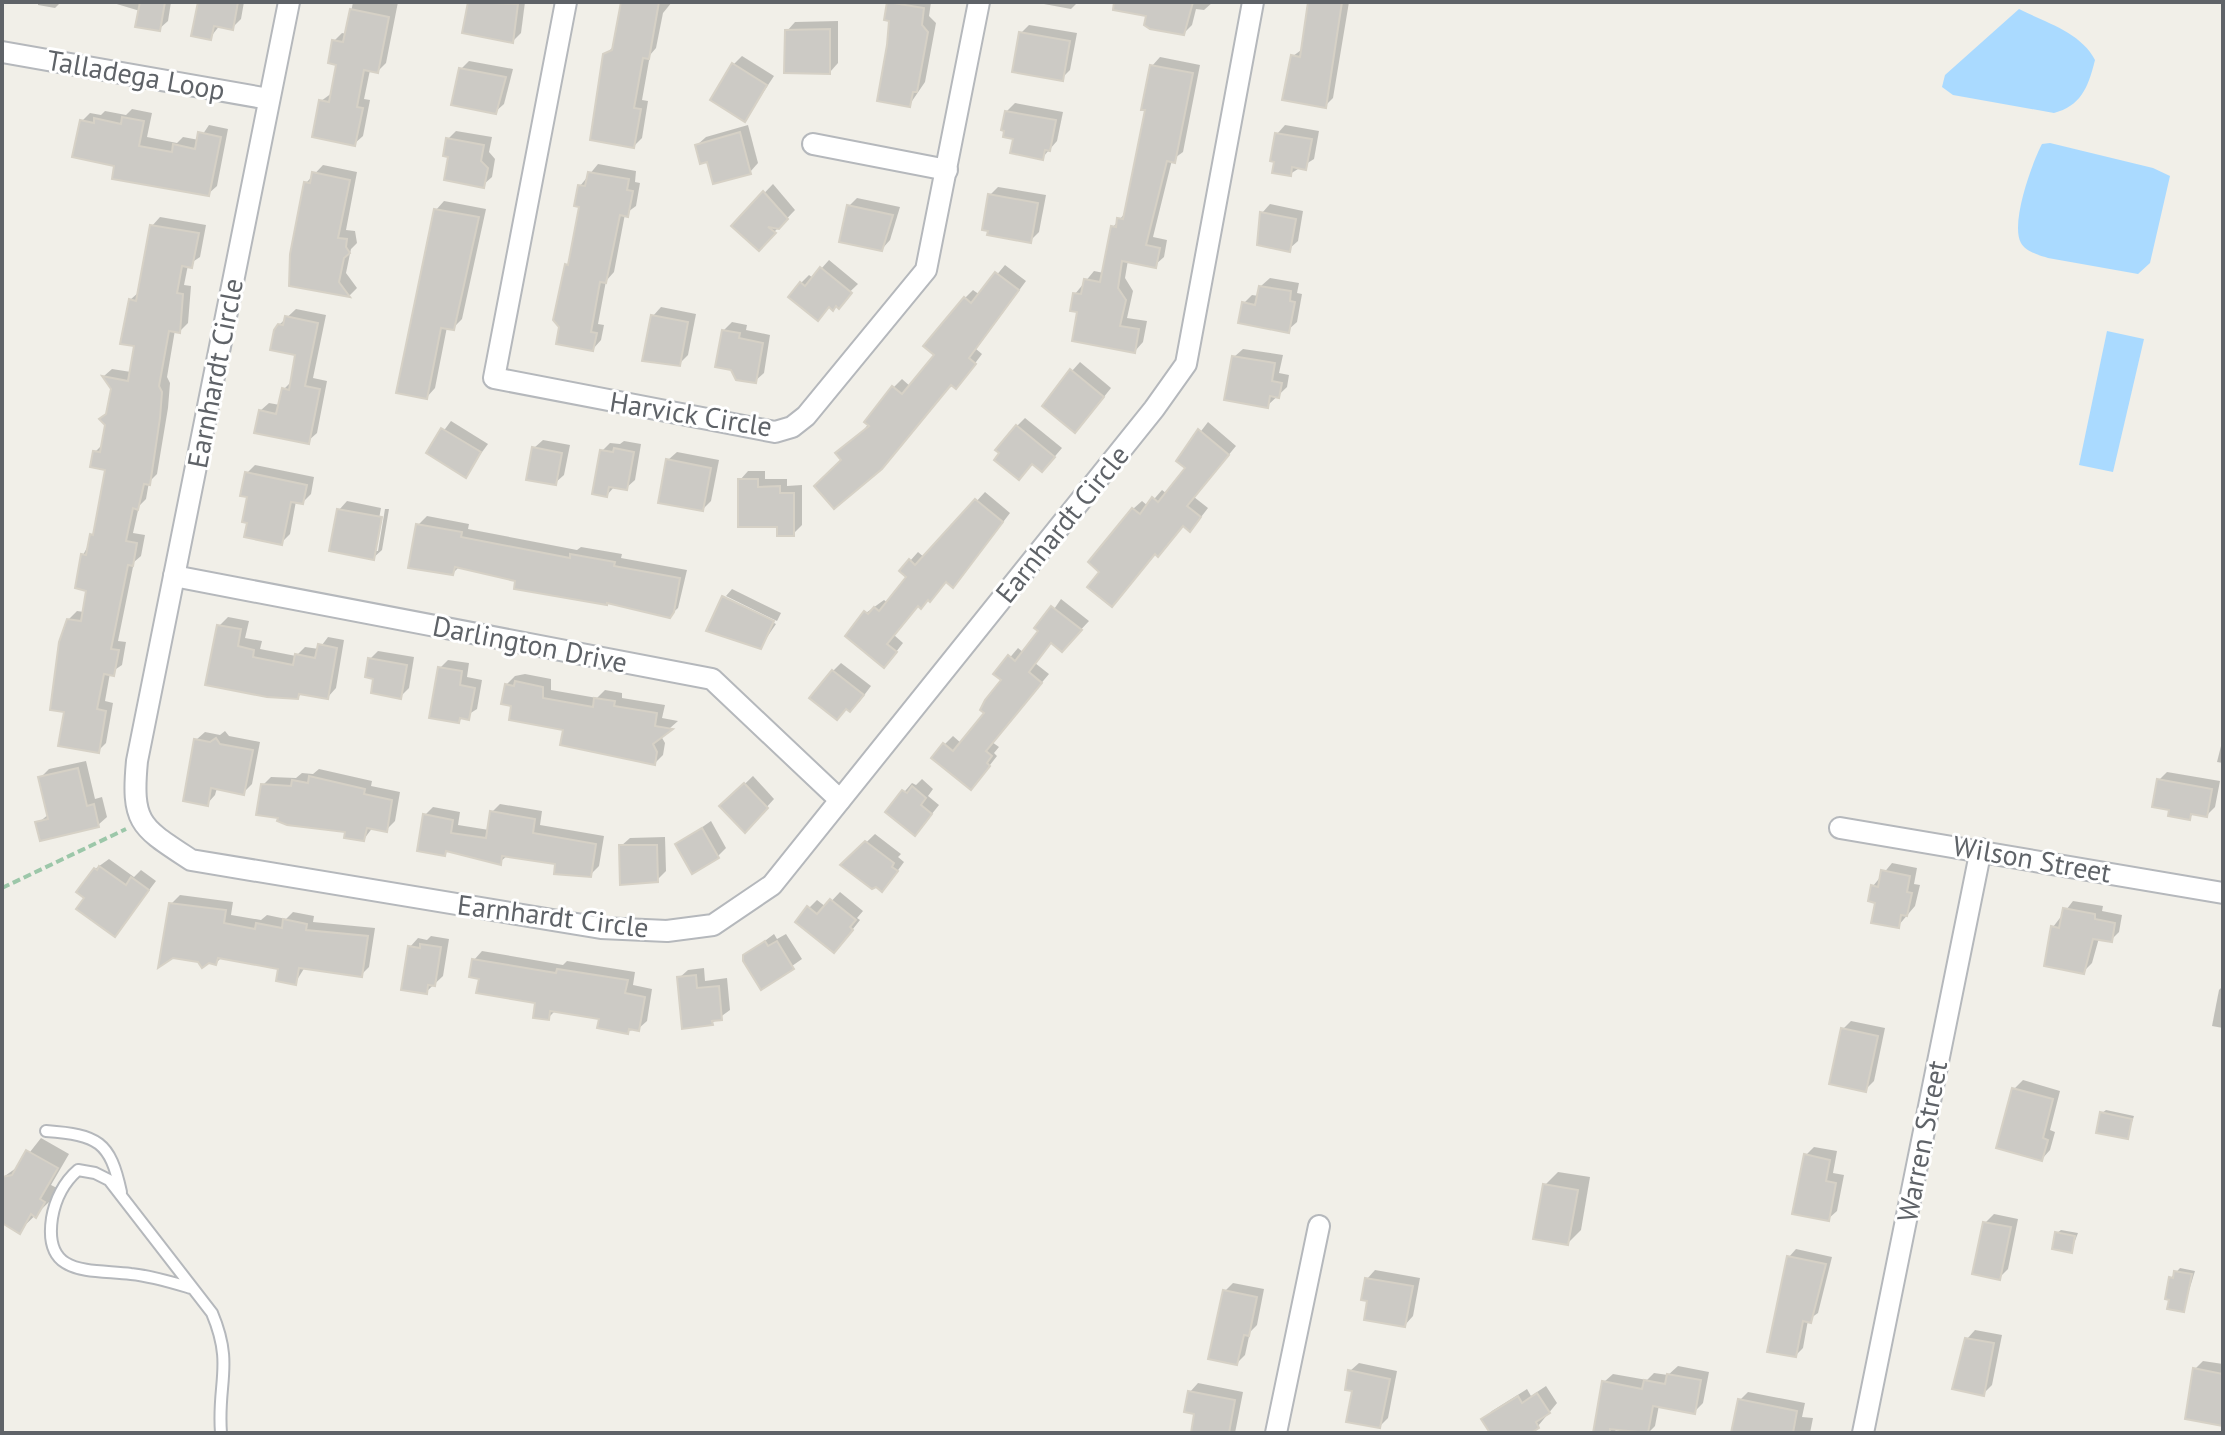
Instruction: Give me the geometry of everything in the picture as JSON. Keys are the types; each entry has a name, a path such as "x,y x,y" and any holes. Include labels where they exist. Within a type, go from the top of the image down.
{"street":[{"name":"Earnhardt Circle","path":"289,2 137,761 133,800 147,831 191,860 601,928 667,931 713,925 772,885 1154,409 1186,364 1253,2"},
{"name":"Harvick Circle","path":"566,2 494,378 775,432 792,427 806,416 926,270 979,2"},
{"name":"Talladega Loop","path":"2,52 269,99"},
{"path":"813,144 947,170"},
{"name":"Darlington Drive","path":"174,576 712,679 840,800"},
{"name":"Wilson Street","path":"1840,828 1981,849 2223,893"},
{"name":"Warren Street","path":"1863,1433 1981,849"},
{"path":"1276,1433 1319,1226"}],"lane":[{"path":"46,1131 90,1139 107,1150 114,1160 122,1193"},
{"path":"191,1288 133,1274 68,1266 53,1252 50,1232 54,1210 67,1179 78,1170 95,1173 122,1193 212,1313 222,1336 226,1364 221,1433"}],"path":[{"path":"2,888 143,821"}],"water":[{"path":"2019,9 2071,35 2089,50 2095,60 2082,95 2063,110 2054,113 1953,95 1942,87 1945,75"},
{"path":"2050,143 2153,168 2170,176 2150,263 2138,274 2048,258 2023,246 2018,234 2020,208 2042,144"},
{"path":"2107,331 2144,339 2113,472 2079,465"}],"building":[{"path":"140,2 165,2 160,31 135,27"},
{"path":"198,2 238,2 233,30 214,26 211,40 191,36"},
{"path":"468,2 518,4 513,43 462,33"},
{"path":"621,2 659,2 649,59 643,58 634,108 641,109 634,148 590,140 603,54 612,50"},
{"path":"887,2 924,8 922,25 928,32 917,92 913,92 910,107 877,101 887,45 889,21 884,20"},
{"path":"1114,2 1193,2 1184,35 1150,29 1144,25 1146,16 1113,10"},
{"path":"1308,2 1342,2 1326,108 1282,100 1291,55 1300,57"},
{"path":"350,9 389,17 378,73 364,70 357,107 363,108 355,146 312,137 319,100 329,102 336,65 328,63 332,40 343,42"},
{"path":"830,29 830,74 784,73 785,30"},
{"path":"1019,32 1070,41 1063,81 1012,72"},
{"path":"732,63 767,85 745,122 710,100"},
{"path":"1150,65 1193,73 1175,163 1167,161 1146,245 1160,248 1156,268 1122,261 1118,288 1126,300 1120,326 1139,329 1135,353 1072,341 1077,312 1070,311 1073,293 1081,294 1084,279 1100,282 1111,226 1116,227 1117,218 1123,219 1145,110 1141,110"},
{"path":"459,68 506,77 496,114 451,105"},
{"path":"1005,111 1056,120 1050,151 1045,150 1043,160 1010,153 1013,139 1003,137 1004,131 1001,130"},
{"path":"122,117 144,121 139,146 172,152 173,144 195,149 198,132 221,137 209,196 112,179 114,166 72,157 80,120 94,123 94,118 121,124"},
{"path":"740,132 751,174 713,184 707,162 700,164 695,145"},
{"path":"1275,133 1312,139 1306,170 1292,167 1291,176 1272,173 1274,162 1270,161"},
{"path":"446,138 484,145 481,161 488,168 484,188 444,180 448,157 443,156"},
{"path":"312,172 350,180 338,238 347,239 346,247 350,253 344,258 339,282 350,297 289,286 290,254 304,182 310,183"},
{"path":"588,172 629,179 627,190 633,191 628,217 620,215 606,283 600,282 591,332 597,333 593,351 556,344 559,327 553,320 579,207 574,206 578,185 585,186"},
{"path":"763,191 788,219 779,229 768,227 776,233 759,251 731,226"},
{"path":"988,194 1038,203 1031,243 987,235 988,231 982,230"},
{"path":"847,205 893,215 882,251 839,242"},
{"path":"434,209 479,217 454,330 441,328 427,399 396,393"},
{"path":"1260,212 1296,219 1290,252 1257,245"},
{"path":"150,225 199,233 192,268 182,266 177,293 183,294 180,333 169,331 159,386 162,392 160,418 150,485 144,484 138,510 133,508 126,541 137,543 133,566 128,565 111,649 119,650 114,676 104,674 97,709 106,711 99,753 58,746 64,712 50,710 59,642 67,619 81,621 86,591 75,588 81,554 86,555 90,534 93,535 105,470 90,467 93,451 100,452 105,425 99,419 106,414 111,389 102,376 128,381 134,346 120,344 129,299 136,301"},
{"path":"820,267 852,293 839,309 836,306 833,311 829,307 818,321 788,297 800,282 805,286"},
{"path":"995,272 1019,290 969,358 976,364 956,389 951,385 882,469 834,509 814,486 841,460 835,453 869,426 864,422 892,386 902,394 934,355 923,346 964,297 971,303"},
{"path":"1259,286 1291,291 1290,301 1295,302 1289,333 1238,323 1242,302 1255,305"},
{"path":"651,315 688,322 680,366 642,361"},
{"path":"285,316 318,323 305,386 320,389 309,444 254,433 259,410 276,414 282,388 289,390 295,355 270,350 274,330 278,324 283,325"},
{"path":"722,330 740,333 739,338 763,343 756,383 736,380 731,370 715,367"},
{"path":"1232,356 1275,363 1272,381 1282,383 1279,398 1270,396 1268,408 1224,400"},
{"path":"1070,369 1104,397 1075,433 1042,406"},
{"path":"1016,425 1055,457 1042,472 1032,464 1019,480 994,460 999,453 995,450"},
{"path":"441,428 481,452 466,478 426,453"},
{"path":"1198,429 1229,455 1187,506 1201,517 1190,532 1183,526 1158,557 1155,554 1112,607 1087,587 1099,572 1088,562 1132,508 1140,514 1152,497 1158,502 1185,468 1176,461"},
{"path":"532,447 562,453 556,485 526,480"},
{"path":"614,448 634,452 627,490 609,487 607,497 592,494 600,450 613,452"},
{"path":"666,459 711,468 703,511 658,503"},
{"path":"245,472 307,485 303,504 291,502 282,545 244,537 247,523 242,522 247,497 240,496"},
{"path":"738,479 758,479 758,487 780,486 780,493 794,493 794,536 777,536 777,527 738,527"},
{"path":"975,499 1003,522 953,588 946,582 930,602 928,600 921,609 918,606 887,644 897,652 884,668 845,636 864,611 868,614 874,607 879,611 906,577 899,571 909,559 915,565"},
{"path":"337,509 382,517 374,560 329,551"},
{"path":"416,524 462,532 461,537 570,558 570,554 615,562 614,566 680,578 674,612 670,618 607,603 514,589 515,581 455,567 453,575 408,568"},
{"path":"722,596 774,621 761,649 706,631"},
{"path":"1051,606 1082,630 1062,652 1051,643 1029,672 1042,683 986,751 992,756 987,763 990,766 971,790 931,758 943,743 953,751 984,713 980,710 985,700 1001,680 993,674 1008,655 1015,661 1038,631 1034,628"},
{"path":"217,625 241,629 238,646 254,650 253,657 293,665 295,654 315,658 318,644 337,648 328,699 299,694 298,699 267,697 205,685"},
{"path":"368,658 407,665 401,699 371,693 373,679 365,677"},
{"path":"438,667 462,671 460,685 475,688 469,720 460,718 459,723 429,718"},
{"path":"832,670 864,695 850,712 846,709 837,720 809,698"},
{"path":"515,681 543,687 543,698 593,707 594,698 615,701 614,706 657,713 655,726 673,729 653,744 657,752 655,765 560,745 563,730 509,720 511,706 501,704 505,684 514,686"},
{"path":"216,738 220,744 253,750 244,795 211,788 208,806 183,801 194,739 210,742"},
{"path":"78,768 87,806 94,804 99,827 40,841 35,822 48,819 38,777"},
{"path":"309,776 365,789 364,794 392,800 387,832 367,828 364,841 344,838 345,832 287,825 277,821 278,818 256,815 261,784 291,786 292,780 308,783"},
{"path":"2157,779 2212,789 2207,817 2191,814 2190,820 2168,816 2169,810 2152,807"},
{"path":"744,783 768,808 745,833 719,806"},
{"path":"912,786 926,798 921,805 932,814 915,836 885,812 902,790 907,793"},
{"path":"490,811 535,819 533,833 596,844 591,877 554,874 555,864 502,856 501,865 446,851 445,856 417,851 423,814 453,820 451,833 486,838"},
{"path":"702,828 719,858 692,874 675,844"},
{"path":"865,841 894,863 892,867 898,871 882,892 876,887 872,889 840,865"},
{"path":"619,845 657,845 658,882 620,885"},
{"path":"99,866 126,885 131,877 149,890 115,937 76,909 84,898 76,892 94,868 97,870"},
{"path":"1881,870 1910,876 1907,892 1912,893 1907,916 1901,915 1899,928 1871,923 1875,903 1868,901 1871,885 1878,887"},
{"path":"830,899 856,920 850,927 853,930 834,953 795,922 807,906 817,914"},
{"path":"169,903 226,910 224,923 255,929 256,923 282,928 283,919 307,924 306,930 368,936 362,977 299,968 296,985 276,981 278,969 218,958 216,965 209,963 202,968 198,962 173,958 158,968"},
{"path":"2063,908 2095,914 2095,919 2115,923 2112,942 2093,939 2084,974 2044,966 2051,926 2059,928"},
{"path":"765,941 768,946 777,941 794,969 761,990 743,961 743,955"},
{"path":"420,944 441,947 435,986 428,985 427,994 401,990 408,946 420,948"},
{"path":"472,959 556,973 557,969 628,980 625,993 645,997 639,1031 629,1029 628,1034 597,1028 599,1019 550,1011 549,1020 533,1018 535,1003 476,993 479,979 469,977"},
{"path":"696,975 697,988 719,986 722,1020 712,1021 713,1025 682,1029 677,977"},
{"path":"1841,1028 1878,1036 1866,1092 1829,1084"},
{"path":"2012,1088 2053,1099 2043,1138 2048,1140 2042,1161 1996,1148"},
{"path":"2100,1112 2132,1119 2128,1139 2096,1133"},
{"path":"26,1150 58,1168 40,1199 45,1202 36,1218 31,1214 20,1234 2,1223 2,1177 12,1175"},
{"path":"1804,1154 1830,1160 1826,1181 1836,1183 1829,1221 1792,1214"},
{"path":"1543,1184 1578,1190 1568,1245 1533,1239"},
{"path":"1983,1222 2011,1227 2000,1280 1972,1274"},
{"path":"2055,1232 2075,1236 2072,1253 2052,1249"},
{"path":"1787,1256 1826,1264 1811,1323 1803,1321 1796,1357 1767,1352"},
{"path":"2174,1271 2192,1274 2184,1312 2167,1309 2169,1300 2165,1299 2169,1277 2173,1278"},
{"path":"1365,1278 1413,1286 1405,1327 1364,1320 1367,1301 1361,1300"},
{"path":"1223,1290 1257,1297 1249,1336 1244,1335 1237,1365 1208,1359"},
{"path":"1965,1338 1994,1343 1984,1396 1952,1389"},
{"path":"2193,1368 2223,1374 2223,1426 2185,1419"},
{"path":"1348,1370 1390,1379 1380,1428 1346,1422 1352,1391 1345,1390"},
{"path":"1667,1374 1701,1380 1695,1414 1653,1406 1648,1433 1610,1429 1610,1433 1593,1433 1602,1381 1642,1389 1644,1380 1665,1384"},
{"path":"1188,1391 1235,1400 1229,1433 1191,1433 1194,1414 1184,1412"},
{"path":"1537,1393 1550,1413 1536,1422 1539,1428 1531,1433 1490,1433 1481,1419 1518,1396 1522,1403"},
{"path":"1738,1399 1797,1411 1793,1433 1731,1433"}]}
